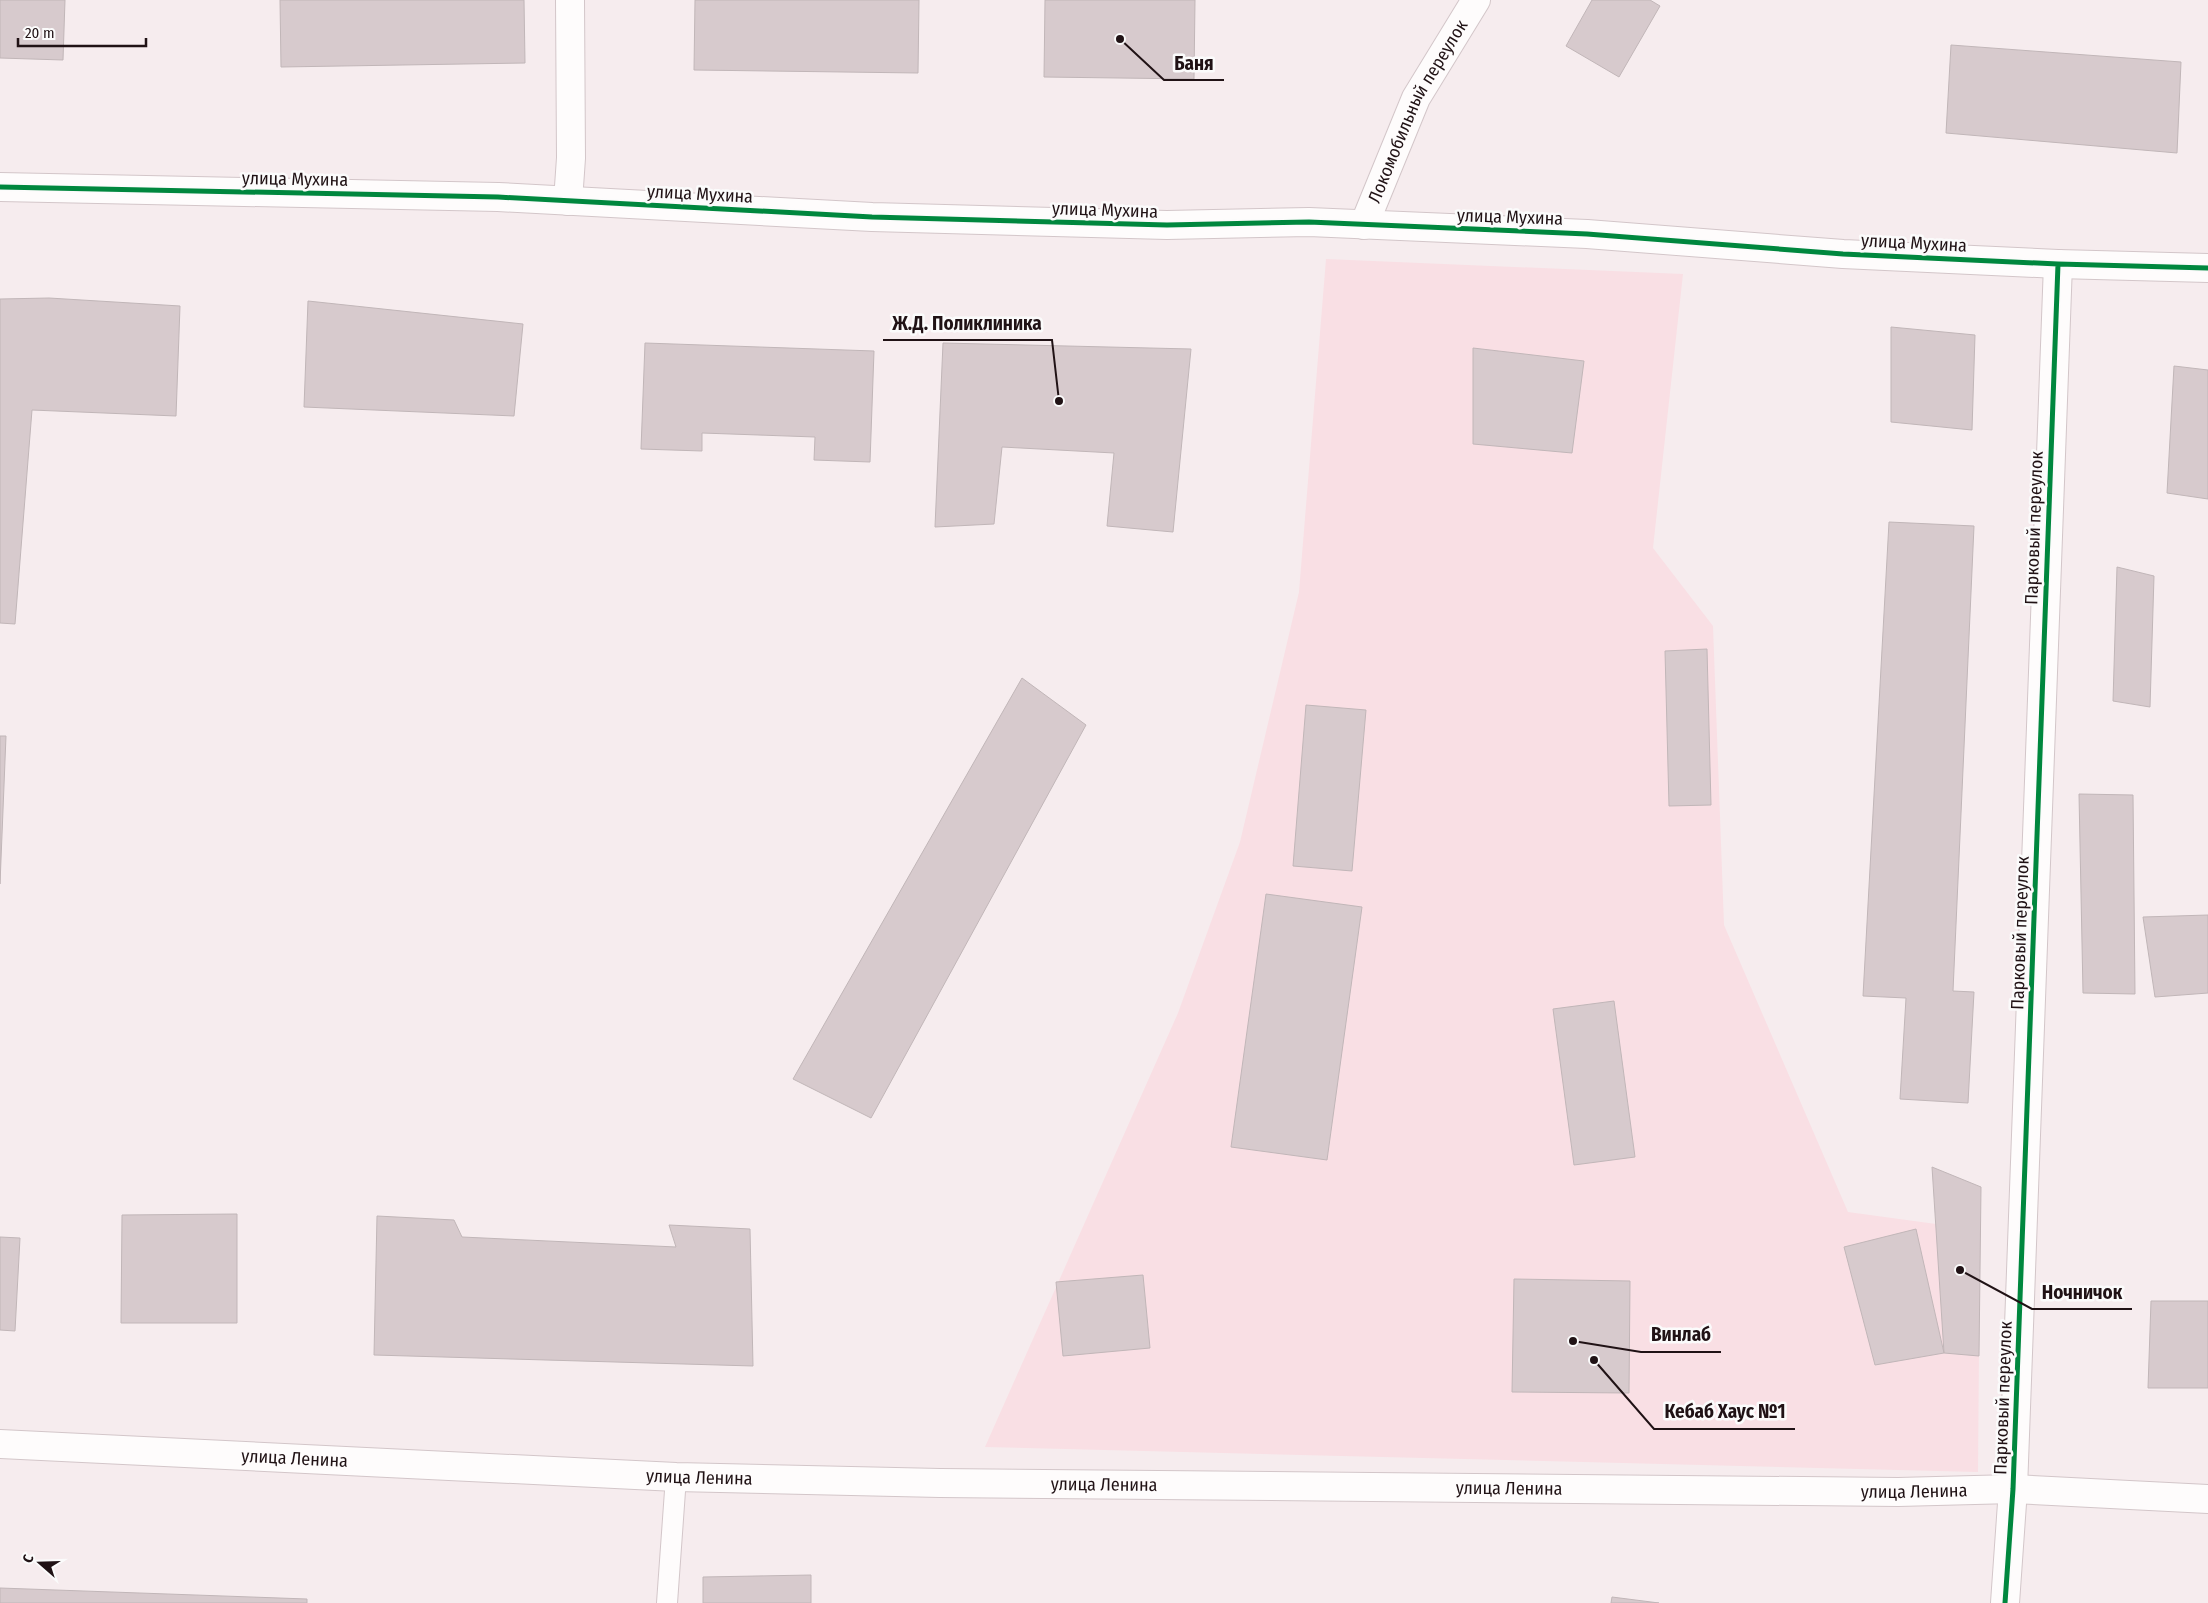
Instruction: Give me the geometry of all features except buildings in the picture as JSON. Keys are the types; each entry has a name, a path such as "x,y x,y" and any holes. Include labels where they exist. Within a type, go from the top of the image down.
{"street":[{"path":"568,201 571,158 570,0"},
{"name":"Локомобильный переулок","path":"1364,225 1416,98 1476,0"},
{"name":"улица Мухина","path":"0,187 498,197 891,217 1167,226 1309,222 1587,234 1843,254 2058,264 2208,268"},
{"name":"Парковый переулок","path":"2005,1603 2013,1489 2058,264"},
{"name":"улица Ленина","path":"0,1444 676,1477 940,1483 1810,1492 2013,1489 2208,1499"}],"lane":[{"path":"667,1603 676,1477"}],"shaded area":[{"path":"1326,259 1683,274 1653,548 1713,626 1724,925 1848,1212 1980,1230 1978,1472 985,1447 1178,1013 1240,842 1299,592"}],"cycle path":[{"path":"0,187 498,197 872,217 1167,225 1309,222 1587,234 1843,254 2058,264 2208,268"},
{"path":"2005,1603 2013,1489 2058,264"}],"place":[{"name":"Баня","path":"1120,39"},
{"name":"Ж.Д. Поликлиника","path":"1059,401"},
{"name":"Ночничок","path":"1960,1270"},
{"name":"Винлаб","path":"1573,1341"},
{"name":"Кебаб Хаус №1","path":"1594,1360"}]}
